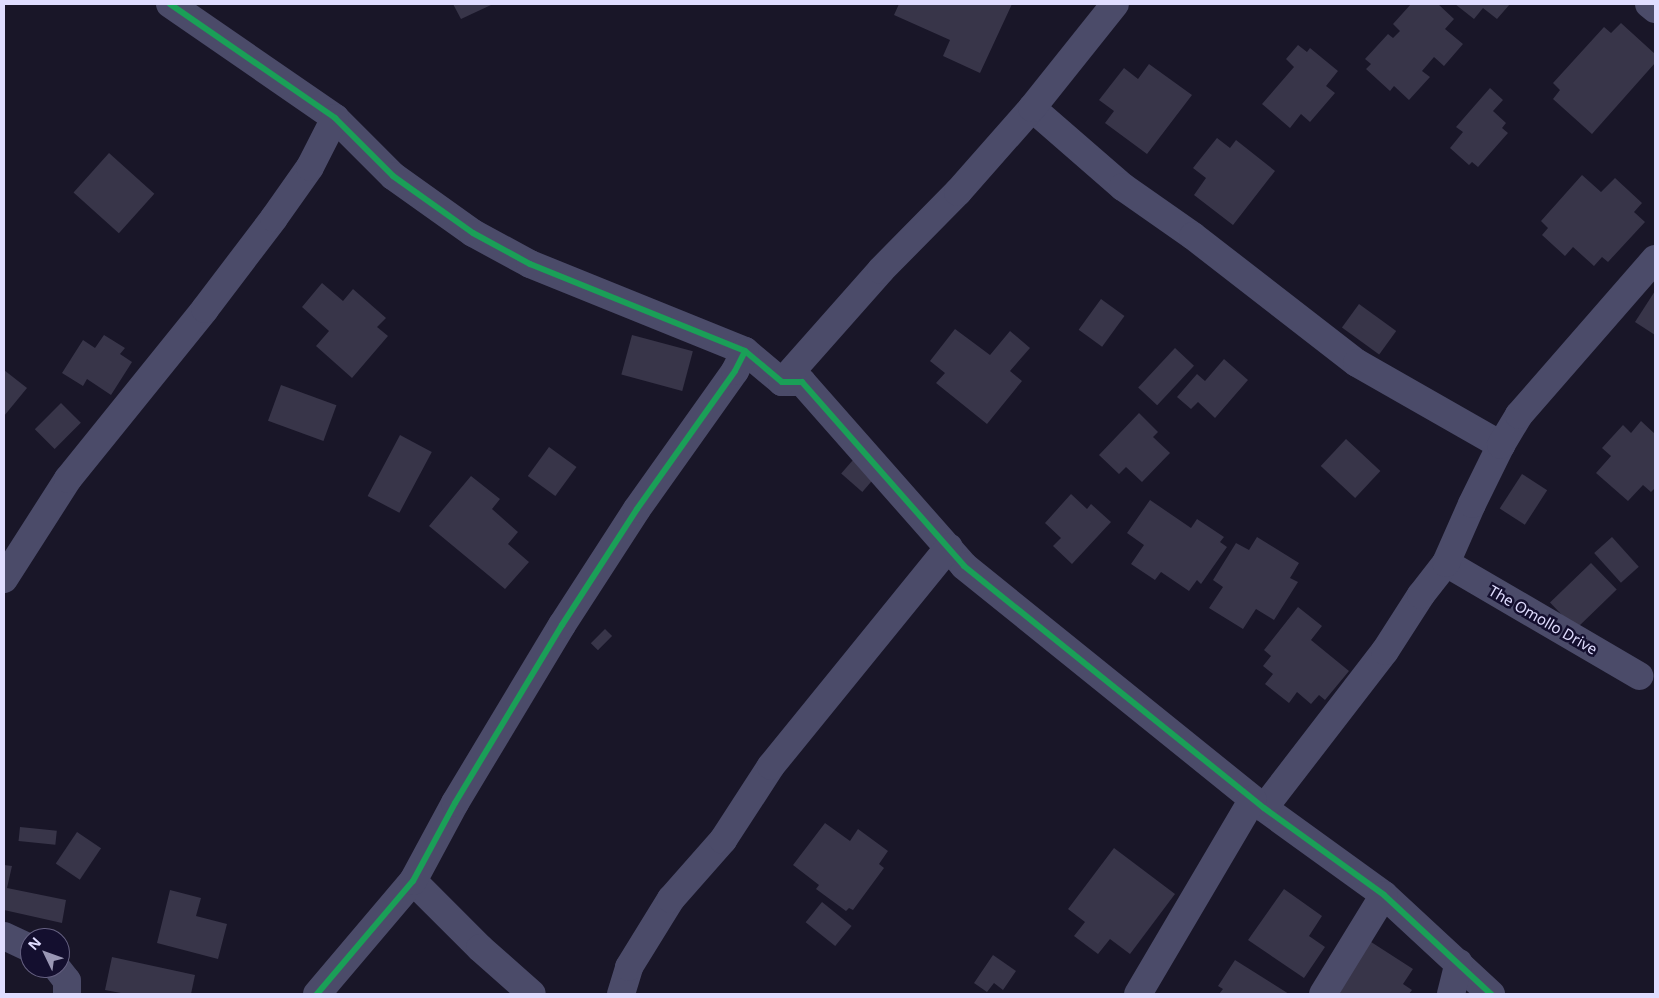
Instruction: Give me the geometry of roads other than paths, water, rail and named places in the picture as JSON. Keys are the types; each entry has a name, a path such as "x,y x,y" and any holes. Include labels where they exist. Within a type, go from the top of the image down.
{"street":[{"path":"170,4 335,118 393,176 473,233 530,264 745,351 782,382 802,382 964,566 1259,803 1384,895 1491,994"},
{"path":"782,382 874,277 958,192 1032,108 1115,4"},
{"path":"1649,4 1655,9"},
{"path":"1032,108 1123,187 1200,242 1357,363 1501,445"},
{"path":"4,579 68,479 205,309 274,218 310,167 335,118"},
{"path":"1138,994 1259,803 1385,651 1421,595 1446,563 1501,445 1519,415 1655,259"},
{"path":"318,994 413,882 455,803 562,625 637,509 735,371 745,351"},
{"path":"621,994 629,967 671,899 723,840 771,766 949,548"},
{"name":"The Omollo Drive","path":"1446,563 1639,676"},
{"path":"413,882 480,948 532,994"},
{"path":"1323,994 1384,895"},
{"path":"4,936 20,943"},
{"path":"1451,994 1459,963"},
{"path":"65,978 67,981 67,994"}]}
